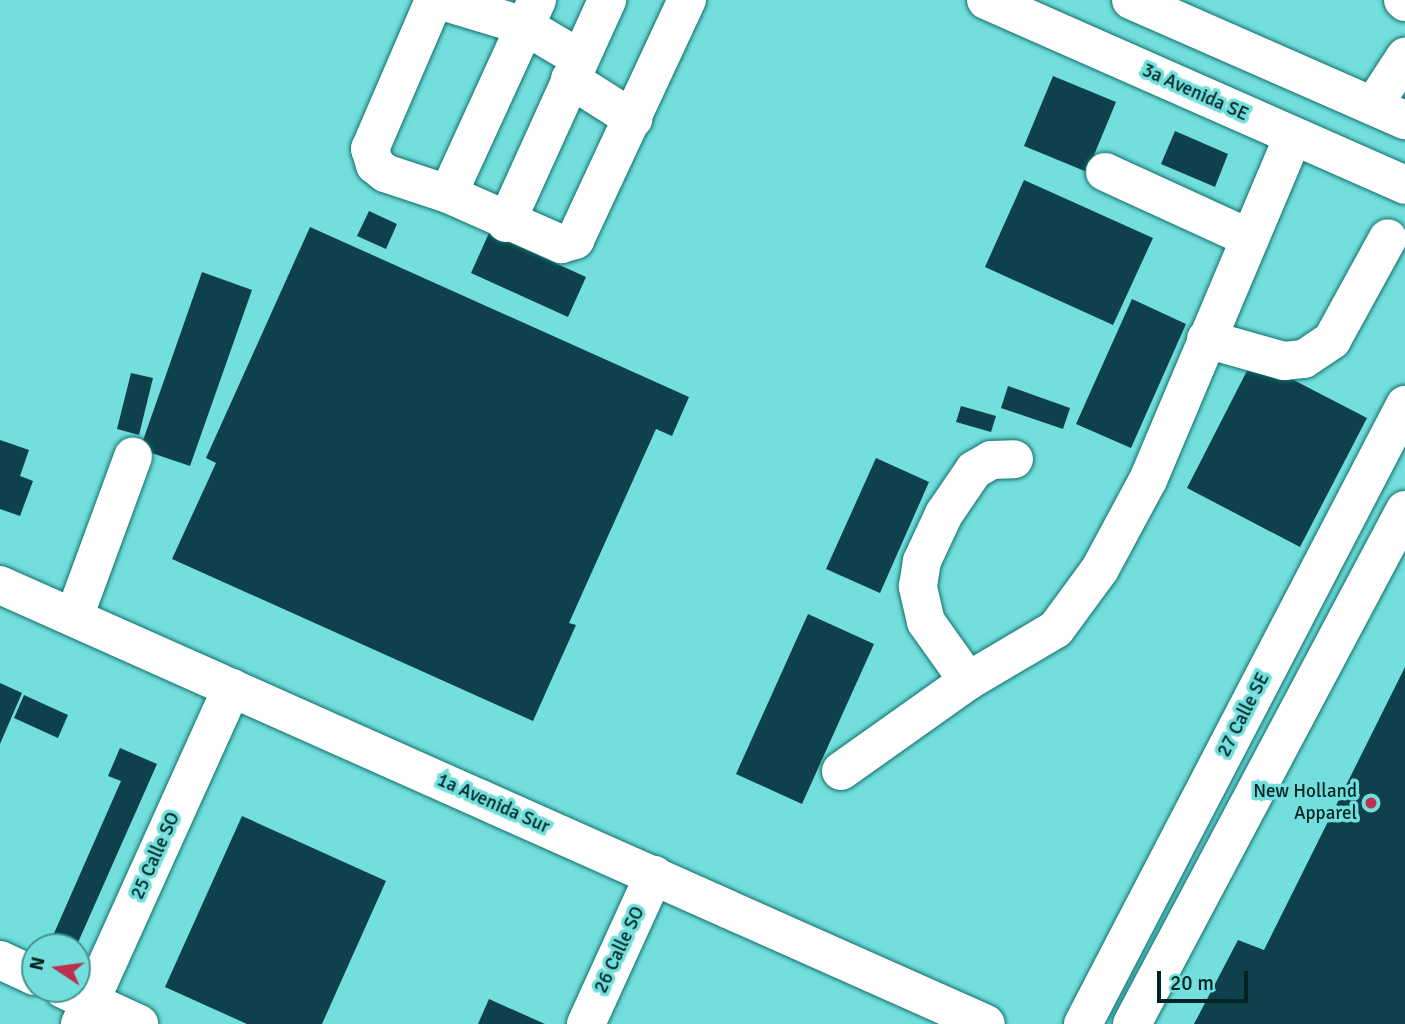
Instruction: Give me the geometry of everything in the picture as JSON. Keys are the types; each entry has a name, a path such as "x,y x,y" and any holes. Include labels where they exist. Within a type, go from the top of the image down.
{"main road":[{"path":"506,223 607,0"},
{"path":"633,119 575,69 531,13 442,1 433,3 370,149 375,164 386,173 448,194 554,243 575,240 633,119 687,0"},
{"name":"3a Avenida SE","path":"986,0 1405,185"},
{"path":"1131,0 1389,113 1405,57"},
{"path":"448,194 531,13"},
{"path":"841,771 968,681 1056,629 1100,569 1149,480 1247,236 1293,136"},
{"path":"1105,172 1247,236"},
{"path":"1206,339 1284,361 1304,359 1332,340 1388,238"},
{"name":"27 Calle SE","path":"1083,1024 1405,405"},
{"path":"74,617 133,457"},
{"path":"968,681 926,622 918,586 922,561 944,514 974,470 991,460 1014,459"},
{"path":"1132,1024 1405,510"},
{"name":"1a Avenida Sur","path":"0,584 986,1024"},
{"name":"25 Calle SO","path":"77,1005 232,688"},
{"name":"26 Calle SO","path":"586,1024 654,876"},
{"path":"0,960 21,970"},
{"path":"77,1005 139,1024"}],"building":[{"path":"1053,76 1116,102 1087,172 1024,146"},
{"path":"1175,131 1228,154 1215,187 1161,164"},
{"path":"1024,180 1153,238 1113,325 985,267"},
{"path":"369,211 397,224 386,249 357,236"},
{"path":"310,227 689,397 672,436 656,429 569,623 576,625 533,721 172,559 216,463 206,458"},
{"path":"489,233 586,277 568,317 471,273"},
{"path":"202,272 252,290 190,466 140,449"},
{"path":"1132,299 1186,324 1131,448 1076,424"},
{"path":"1253,359 1367,418 1300,547 1187,488"},
{"path":"131,373 153,378 139,435 117,429"},
{"path":"1008,386 1070,408 1063,429 1001,408"},
{"path":"961,406 996,416 991,432 956,422"},
{"path":"0,440 29,450 20,476 33,481 20,516 0,509"},
{"path":"876,458 929,482 880,593 826,569"},
{"path":"808,614 874,644 802,804 736,774"},
{"name":"New Holland Apparel","path":"1405,667 1405,1024 1194,1024 1238,940 1264,950"},
{"path":"0,683 22,693 0,744"},
{"path":"24,695 68,715 58,738 14,718"},
{"path":"120,748 157,764 82,933 54,933 121,781 108,776"},
{"path":"242,816 386,881 322,1024 247,1024 165,987"},
{"path":"489,999 545,1024 478,1024"}],"place":[{"name":"New Holland Apparel","path":"1371,803"}]}
